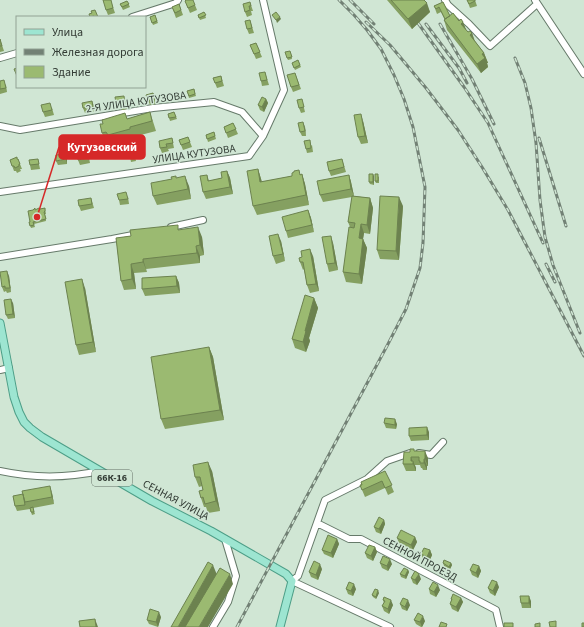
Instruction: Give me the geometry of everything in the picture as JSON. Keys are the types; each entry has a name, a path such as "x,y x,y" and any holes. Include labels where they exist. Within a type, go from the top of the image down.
{"main road":[{"name":"СЕННАЯ УЛИЦА","path":"0,322 14,397 24,422 42,437 100,471 286,574 292,581"},
{"path":"280,627 292,581"}],"street":[{"path":"135,16 176,3 178,0"},
{"name":"УЛИЦА КУТУЗОВА","path":"0,192 249,156 263,136 284,90 263,0"},
{"path":"445,0 448,5 490,46 536,2 584,74"},
{"path":"0,58 16,53"},
{"name":"2-Я УЛИЦА КУТУЗОВА","path":"0,126 20,130 153,108 214,102 242,112 263,136"},
{"path":"165,228 202,220"},
{"path":"0,257 142,233"},
{"path":"0,370 8,368"},
{"path":"292,581 298,576 325,500 367,479 387,462 413,452 431,456 442,442"},
{"path":"0,471 16,475 56,476 82,475 100,471"},
{"name":"СЕННОЙ ПРОЕЗД","path":"317,522 349,539 362,540 496,610 500,627"},
{"path":"213,627 228,602 236,576 225,539"},
{"name":"СЕННАЯ УЛИЦА","path":"292,581 387,626"}],"building":[{"path":"103,0 111,0 113,8 106,10"},
{"path":"193,0 195,5 188,8 185,1"},
{"path":"391,0 424,0 427,3 408,19"},
{"path":"467,0 475,0 475,1 469,4"},
{"path":"127,1 129,4 122,7 120,4"},
{"path":"250,2 250,10 245,12 243,4"},
{"path":"443,2 450,16 445,19 439,7 436,9 434,6"},
{"path":"179,4 181,10 175,13 172,7"},
{"path":"95,10 98,16 90,16 89,14 92,13 91,11"},
{"path":"204,12 206,15 199,18 198,15"},
{"path":"276,12 280,17 276,20 272,15"},
{"path":"453,13 459,21 461,19 463,22 461,24 468,32 470,31 472,33 470,35 484,53 482,54 485,58 477,64 444,20"},
{"path":"155,15 157,21 152,23 150,17"},
{"path":"250,20 252,28 247,29 245,21"},
{"path":"256,43 260,52 254,54 250,45"},
{"path":"290,51 292,57 287,58 285,52"},
{"path":"298,60 300,65 294,68 292,63"},
{"path":"265,72 267,80 261,81 259,73"},
{"path":"295,73 299,85 291,87 287,75"},
{"path":"221,76 222,81 215,83 213,78"},
{"path":"4,80 6,88 0,89 0,81"},
{"path":"194,89 195,94 189,96 187,91"},
{"path":"153,93 155,99 148,101 146,95"},
{"path":"124,96 125,104 120,105 120,102 116,103 115,97"},
{"path":"262,97 266,99 262,107 258,105"},
{"path":"302,99 304,107 299,108 297,100"},
{"path":"92,101 93,107 83,108 82,103"},
{"path":"50,103 52,110 43,112 41,105"},
{"path":"150,112 152,121 108,135 106,132 102,133 100,124 103,124 102,120 125,113 127,119"},
{"path":"174,112 176,117 169,118 168,114"},
{"path":"361,114 365,136 358,137 354,115"},
{"path":"303,122 305,131 300,132 298,123"},
{"path":"233,123 236,129 226,133 224,127"},
{"path":"214,132 215,136 207,139 206,135"},
{"path":"188,137 190,142 181,145 179,140"},
{"path":"172,138 173,143 166,144 167,147 160,148 159,141"},
{"path":"310,140 311,148 306,149 304,141"},
{"path":"87,153 88,158 78,160 78,154"},
{"path":"65,154 66,159 56,161 56,155"},
{"path":"17,157 20,164 15,168 12,166 10,160"},
{"path":"38,159 39,164 30,165 29,160"},
{"path":"342,159 344,167 329,171 327,162"},
{"path":"258,169 260,182 292,176 294,171 299,170 300,175 302,174 306,195 253,206 247,171"},
{"path":"227,171 230,187 203,192 200,176 207,175 208,181 222,178 221,172"},
{"path":"369,174 373,174 373,182 369,182"},
{"path":"375,174 378,174 378,181 375,181"},
{"path":"349,175 351,189 320,195 317,181"},
{"path":"176,176 176,178 185,176 188,189 153,196 151,183 172,179 171,177"},
{"path":"126,192 128,199 119,200 117,194"},
{"path":"352,196 370,198 367,225 361,224 359,238 363,239 359,274 343,272 349,227 354,228 355,223 348,222"},
{"path":"380,196 399,197 396,251 377,250"},
{"path":"91,198 92,204 79,206 78,200"},
{"path":"35,208 35,210 45,208 44,212 46,219 33,222 34,225 30,226 28,211"},
{"path":"308,210 312,225 286,231 282,217"},
{"path":"178,225 178,230 198,227 200,245 196,246 197,253 143,259 143,262 131,264 132,279 121,281 116,238 131,236 130,230"},
{"path":"278,234 283,254 273,256 269,236"},
{"path":"331,236 335,263 327,264 322,237"},
{"path":"310,249 316,284 307,285 303,262 300,262 299,258 302,257 301,251"},
{"path":"7,271 10,288 5,288 5,286 2,287 0,272"},
{"path":"176,276 177,286 142,289 142,278"},
{"path":"82,279 93,342 76,345 65,282"},
{"path":"305,295 314,298 303,342 292,339"},
{"path":"11,299 13,314 6,315 4,300"},
{"path":"209,347 220,410 161,419 151,357"},
{"path":"385,418 395,419 395,425 384,423"},
{"path":"427,427 427,435 409,436 409,428"},
{"path":"410,449 414,449 414,451 425,451 424,463 420,463 419,457 411,457 413,464 403,464 404,452 410,452"},
{"path":"208,462 216,501 205,504 199,491 203,490 200,477 195,477 193,465"},
{"path":"385,471 392,485 385,488 382,481 362,490 360,485 362,485 361,482"},
{"path":"50,486 52,497 25,502 22,491"},
{"path":"23,494 25,505 15,506 13,496"},
{"path":"33,507 34,512 31,512 30,508"},
{"path":"379,517 384,520 379,529 374,527"},
{"path":"401,530 415,537 411,545 397,538"},
{"path":"328,535 337,539 331,553 322,550"},
{"path":"369,545 375,547 371,556 365,553"},
{"path":"424,548 430,550 427,557 421,554"},
{"path":"383,556 390,559 387,566 380,563"},
{"path":"444,560 451,563 449,567 443,563"},
{"path":"314,561 320,564 316,575 309,572"},
{"path":"208,562 213,565 178,627 171,627"},
{"path":"473,564 479,566 476,573 470,570"},
{"path":"220,568 230,574 199,627 185,627"},
{"path":"404,568 408,570 405,576 400,574"},
{"path":"415,571 419,574 415,580 411,578"},
{"path":"492,580 497,582 493,591 488,588"},
{"path":"349,582 354,584 351,591 346,589"},
{"path":"433,582 438,585 434,592 429,589"},
{"path":"375,589 378,590 376,597 372,595"},
{"path":"453,594 461,598 456,607 450,604"},
{"path":"520,596 529,596 529,603 521,603"},
{"path":"384,597 391,600 388,609 382,606 385,601 383,600"},
{"path":"403,598 408,600 405,607 400,604"},
{"path":"150,609 159,612 156,622 147,620"},
{"path":"418,613 423,616 420,622 414,620"},
{"path":"95,619 96,627 80,627 79,621"},
{"path":"556,621 556,627 550,627 549,622"},
{"path":"441,622 447,624 446,627 439,627"},
{"path":"504,623 513,623 513,627 504,627"},
{"path":"540,623 540,627 535,627 535,624"}],"railway":[{"path":"237,627 406,309 420,268 423,243 425,187 413,127 404,99 381,49 367,30 339,0"},
{"path":"350,0 374,24"},
{"path":"366,22 390,45 426,88 458,130 508,210 584,356"},
{"path":"418,23 488,123 543,243"},
{"path":"426,24 459,68 467,83"},
{"path":"440,24 472,79 494,124"},
{"path":"515,58 525,83 531,108 545,237 553,265 580,333"},
{"path":"539,138 566,226"},
{"path":"546,264 555,282"}],"place":[{"name":"Кутузовский","path":"37,217"}]}
